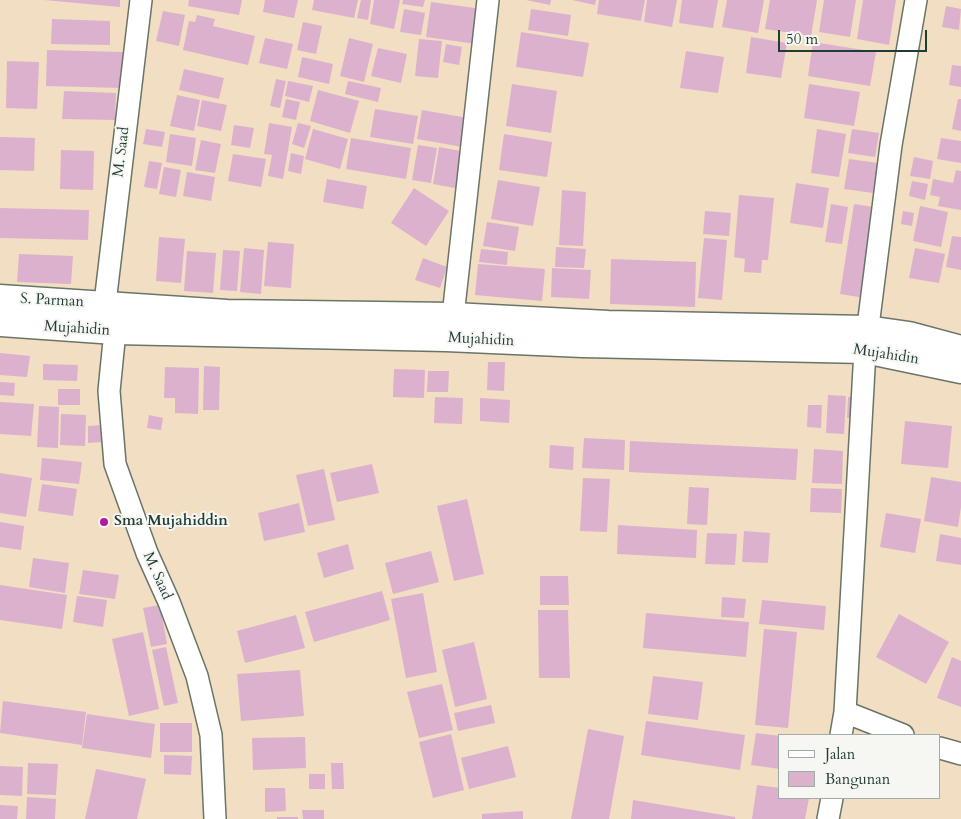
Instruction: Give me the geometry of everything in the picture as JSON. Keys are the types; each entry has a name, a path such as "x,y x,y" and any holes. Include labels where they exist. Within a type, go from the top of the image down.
{"main road":[{"name":"S. Parman","path":"0,298 105,304"},
{"name":"Mujahidin","path":"105,304 227,313 453,316 866,340 961,370"},
{"name":"Mujahidin","path":"0,323 115,331 446,338 583,344 866,340 909,335 961,349"}],"street":[{"name":"M. Saad","path":"105,304 141,0"},
{"path":"453,316 488,0"},
{"path":"841,734 845,712 866,340 891,145 916,0"},
{"name":"M. Saad","path":"115,331 109,391 115,464 147,553 169,602 197,676 211,735 215,819"},
{"path":"845,712 900,734"},
{"path":"941,748 961,754"},
{"path":"828,819 832,799"}],"building":[{"path":"44,0 120,0 120,7"},
{"path":"189,0 242,0 239,15 188,6"},
{"path":"265,0 298,0 294,18 263,12"},
{"path":"314,0 358,0 354,18 312,10"},
{"path":"361,0 371,0 368,20 357,18"},
{"path":"374,0 400,0 394,29 370,24"},
{"path":"403,0 425,0 423,7 402,4"},
{"path":"526,0 551,0 550,5"},
{"path":"572,0 596,0 595,5"},
{"path":"599,0 645,0 641,21 597,14"},
{"path":"647,0 677,0 672,27 644,22"},
{"path":"682,0 718,0 713,28 679,23"},
{"path":"727,0 764,0 758,33 722,27"},
{"path":"770,0 817,0 811,36 765,29"},
{"path":"824,0 856,0 850,37 819,32"},
{"path":"863,0 896,0 889,45 857,39"},
{"path":"431,2 482,9 476,44 426,37"},
{"path":"946,6 961,9 959,30 942,27"},
{"path":"404,9 425,13 421,35 400,32"},
{"path":"531,9 571,15 568,36 528,30"},
{"path":"163,11 185,15 179,46 156,41"},
{"path":"197,15 215,19 213,26 255,36 248,65 183,50 189,21 195,22"},
{"path":"52,19 110,21 110,45 51,44"},
{"path":"303,22 322,26 316,54 297,50"},
{"path":"521,32 589,43 583,77 516,67"},
{"path":"751,37 787,43 781,78 746,73"},
{"path":"265,38 293,44 287,69 259,63"},
{"path":"349,38 373,44 364,82 340,76"},
{"path":"419,39 442,41 438,78 415,76"},
{"path":"813,42 876,52 870,86 808,76"},
{"path":"446,44 462,47 459,65 443,62"},
{"path":"378,48 407,54 401,83 371,76"},
{"path":"47,50 123,52 122,88 46,86"},
{"path":"686,51 724,57 718,93 680,88"},
{"path":"302,57 333,64 329,84 298,77"},
{"path":"7,61 39,62 37,109 6,108"},
{"path":"952,65 961,66 961,87 949,85"},
{"path":"184,69 224,78 219,99 179,90"},
{"path":"276,79 286,81 280,108 270,106"},
{"path":"288,81 313,86 309,102 285,96"},
{"path":"348,81 381,88 378,102 345,94"},
{"path":"512,84 557,91 551,133 506,126"},
{"path":"809,84 860,92 854,126 804,118"},
{"path":"318,90 359,101 350,133 310,121"},
{"path":"64,91 116,93 115,120 62,119"},
{"path":"177,95 200,100 194,131 170,126"},
{"path":"286,99 300,102 296,120 282,117"},
{"path":"958,99 961,99 961,131 952,129"},
{"path":"202,100 227,105 221,131 197,126"},
{"path":"375,109 418,116 413,144 370,137"},
{"path":"422,110 468,118 463,147 417,139"},
{"path":"269,123 292,127 283,179 268,176 272,155 264,154"},
{"path":"298,123 311,126 304,148 292,144"},
{"path":"234,125 254,128 250,148 231,145"},
{"path":"146,129 165,132 162,147 143,144"},
{"path":"313,129 348,139 340,169 305,159"},
{"path":"817,129 846,134 839,177 811,173"},
{"path":"852,129 879,133 875,157 848,153"},
{"path":"170,134 196,138 192,166 166,162"},
{"path":"504,134 552,142 547,177 499,170"},
{"path":"0,137 35,138 34,171 0,170"},
{"path":"351,138 411,148 406,179 346,169"},
{"path":"941,138 961,141 961,163 937,159"},
{"path":"201,140 221,144 215,173 195,170"},
{"path":"418,145 437,148 431,183 412,180"},
{"path":"439,147 466,152 460,189 433,184"},
{"path":"61,150 94,151 93,190 60,189"},
{"path":"291,153 304,156 301,174 288,171"},
{"path":"233,154 266,159 261,187 228,181"},
{"path":"914,157 933,161 930,179 910,176"},
{"path":"849,159 878,163 873,193 844,189"},
{"path":"149,161 162,163 157,189 144,187"},
{"path":"164,167 181,170 176,197 159,194"},
{"path":"956,170 961,171 961,210 938,206 940,197 930,195 933,179 953,183"},
{"path":"187,172 215,177 211,201 183,196"},
{"path":"327,179 367,186 363,209 323,202"},
{"path":"498,180 540,187 533,226 491,219"},
{"path":"912,181 928,184 925,200 909,196"},
{"path":"796,183 829,188 823,228 790,223"},
{"path":"414,188 449,211 426,246 391,223"},
{"path":"562,190 586,192 583,246 559,245"},
{"path":"739,195 774,198 768,260 762,260 761,273 744,272 745,259 734,257"},
{"path":"831,204 848,207 842,244 825,242"},
{"path":"854,204 880,208 865,298 840,294"},
{"path":"920,206 948,212 941,247 913,241"},
{"path":"0,208 89,210 88,240 0,238"},
{"path":"705,211 731,213 729,236 703,234"},
{"path":"903,211 914,213 912,226 901,224"},
{"path":"487,222 519,227 515,251 483,246"},
{"path":"952,236 961,237 961,270 946,267"},
{"path":"159,237 185,239 181,283 156,281"},
{"path":"704,238 727,240 722,300 698,298"},
{"path":"268,242 294,244 291,288 264,286"},
{"path":"556,247 586,249 584,268 555,267"},
{"path":"244,248 264,250 261,294 240,292"},
{"path":"915,248 945,254 939,283 909,278"},
{"path":"481,249 508,252 507,265 479,262"},
{"path":"223,250 240,251 237,291 220,290"},
{"path":"187,251 216,253 213,293 184,291"},
{"path":"19,254 73,256 71,284 17,282"},
{"path":"423,258 447,267 440,288 415,280"},
{"path":"611,259 696,262 695,307 610,304"},
{"path":"478,264 545,269 542,301 475,295"},
{"path":"552,268 591,270 589,299 551,297"},
{"path":"0,353 30,356 27,377 0,375"},
{"path":"488,362 505,362 504,391 487,390"},
{"path":"43,364 78,365 77,381 43,380"},
{"path":"204,366 220,367 219,410 203,410"},
{"path":"165,367 199,368 198,414 175,413 175,398 164,398"},
{"path":"394,369 425,370 424,398 393,397"},
{"path":"428,371 449,371 448,392 427,392"},
{"path":"0,382 15,383 14,396 0,395"},
{"path":"58,389 80,389 80,405 58,405"},
{"path":"828,395 846,396 844,434 826,433"},
{"path":"435,397 463,398 462,424 434,423"},
{"path":"848,397 859,397 857,418 847,418"},
{"path":"480,398 510,400 509,423 480,421"},
{"path":"0,402 34,404 31,436 0,434"},
{"path":"808,405 822,405 821,428 807,427"},
{"path":"39,406 59,407 58,448 37,447"},
{"path":"61,414 86,415 85,446 60,445"},
{"path":"149,415 163,418 161,430 147,428"},
{"path":"905,421 952,426 948,468 901,464"},
{"path":"102,425 102,442 88,443 88,426"},
{"path":"584,438 625,440 624,470 582,468"},
{"path":"630,441 798,449 796,480 629,472"},
{"path":"550,445 574,447 573,470 549,468"},
{"path":"814,449 843,451 842,484 812,483"},
{"path":"42,458 82,462 79,484 40,480"},
{"path":"372,464 379,493 337,502 330,473"},
{"path":"324,469 335,520 308,526 296,475"},
{"path":"0,473 32,478 26,517 0,513"},
{"path":"931,477 961,482 961,507 958,527 924,521"},
{"path":"583,478 610,479 607,532 580,531"},
{"path":"42,484 77,489 73,516 38,511"},
{"path":"689,487 709,488 707,525 687,524"},
{"path":"811,488 842,489 841,513 810,512"},
{"path":"467,499 484,574 454,581 437,506"},
{"path":"299,503 305,532 264,541 258,513"},
{"path":"886,513 921,519 915,553 880,547"},
{"path":"0,522 24,526 21,550 0,547"},
{"path":"618,525 697,530 696,558 617,554"},
{"path":"744,531 770,533 768,563 742,562"},
{"path":"707,533 737,534 735,565 705,564"},
{"path":"940,534 961,538 961,565 936,561"},
{"path":"348,544 354,569 324,578 317,553"},
{"path":"431,551 439,582 393,594 385,563"},
{"path":"33,558 69,563 65,593 29,587"},
{"path":"83,570 119,575 115,599 79,594"},
{"path":"540,576 568,576 569,605 540,605"},
{"path":"0,585 67,595 62,629 0,620"},
{"path":"382,591 390,620 314,642 305,612"},
{"path":"423,593 437,672 406,678 391,599"},
{"path":"77,596 107,600 103,627 73,622"},
{"path":"722,597 746,599 744,618 721,617"},
{"path":"762,600 826,606 824,630 759,624"},
{"path":"160,605 167,644 151,647 143,608"},
{"path":"538,610 568,610 570,678 539,678"},
{"path":"646,613 749,622 746,657 643,648"},
{"path":"899,614 949,642 926,684 876,657"},
{"path":"296,615 305,648 245,663 237,631"},
{"path":"764,629 797,632 788,728 755,725"},
{"path":"143,632 159,709 129,716 112,639"},
{"path":"474,642 487,699 455,707 442,650"},
{"path":"166,647 178,703 164,706 152,650"},
{"path":"952,657 961,661 961,707 937,698"},
{"path":"300,670 304,716 241,721 237,674"},
{"path":"653,676 703,682 698,720 648,714"},
{"path":"442,684 453,730 419,738 407,692"},
{"path":"3,701 86,712 82,745 0,733"},
{"path":"491,705 495,723 458,731 454,713"},
{"path":"87,714 155,724 151,758 82,748"},
{"path":"646,721 745,735 740,770 641,755"},
{"path":"160,723 192,723 192,752 160,752"},
{"path":"588,729 624,736 609,819 571,819"},
{"path":"756,733 778,736 778,769 751,765"},
{"path":"451,734 464,790 433,798 419,742"},
{"path":"305,737 306,768 253,770 252,738"},
{"path":"508,746 516,777 469,789 461,758"},
{"path":"164,755 192,756 191,775 164,774"},
{"path":"28,763 58,764 56,795 27,794"},
{"path":"331,763 343,763 344,789 332,789"},
{"path":"0,766 23,767 22,796 0,795"},
{"path":"96,769 146,779 137,819 85,819"},
{"path":"309,774 325,774 325,789 309,789"},
{"path":"757,785 778,788 778,799 809,799 805,819 752,819"},
{"path":"265,788 285,788 286,811 265,812"},
{"path":"27,797 56,799 55,819 26,819"},
{"path":"633,800 735,817 735,819 631,819"},
{"path":"0,805 18,806 17,819 0,819"},
{"path":"302,810 324,810 324,819 303,819"},
{"path":"523,811 523,819 482,819 482,814"},
{"path":"277,817 298,817 298,819 277,819"}],"place":[{"name":"Sma Mujahiddin","path":"104,522"}]}
